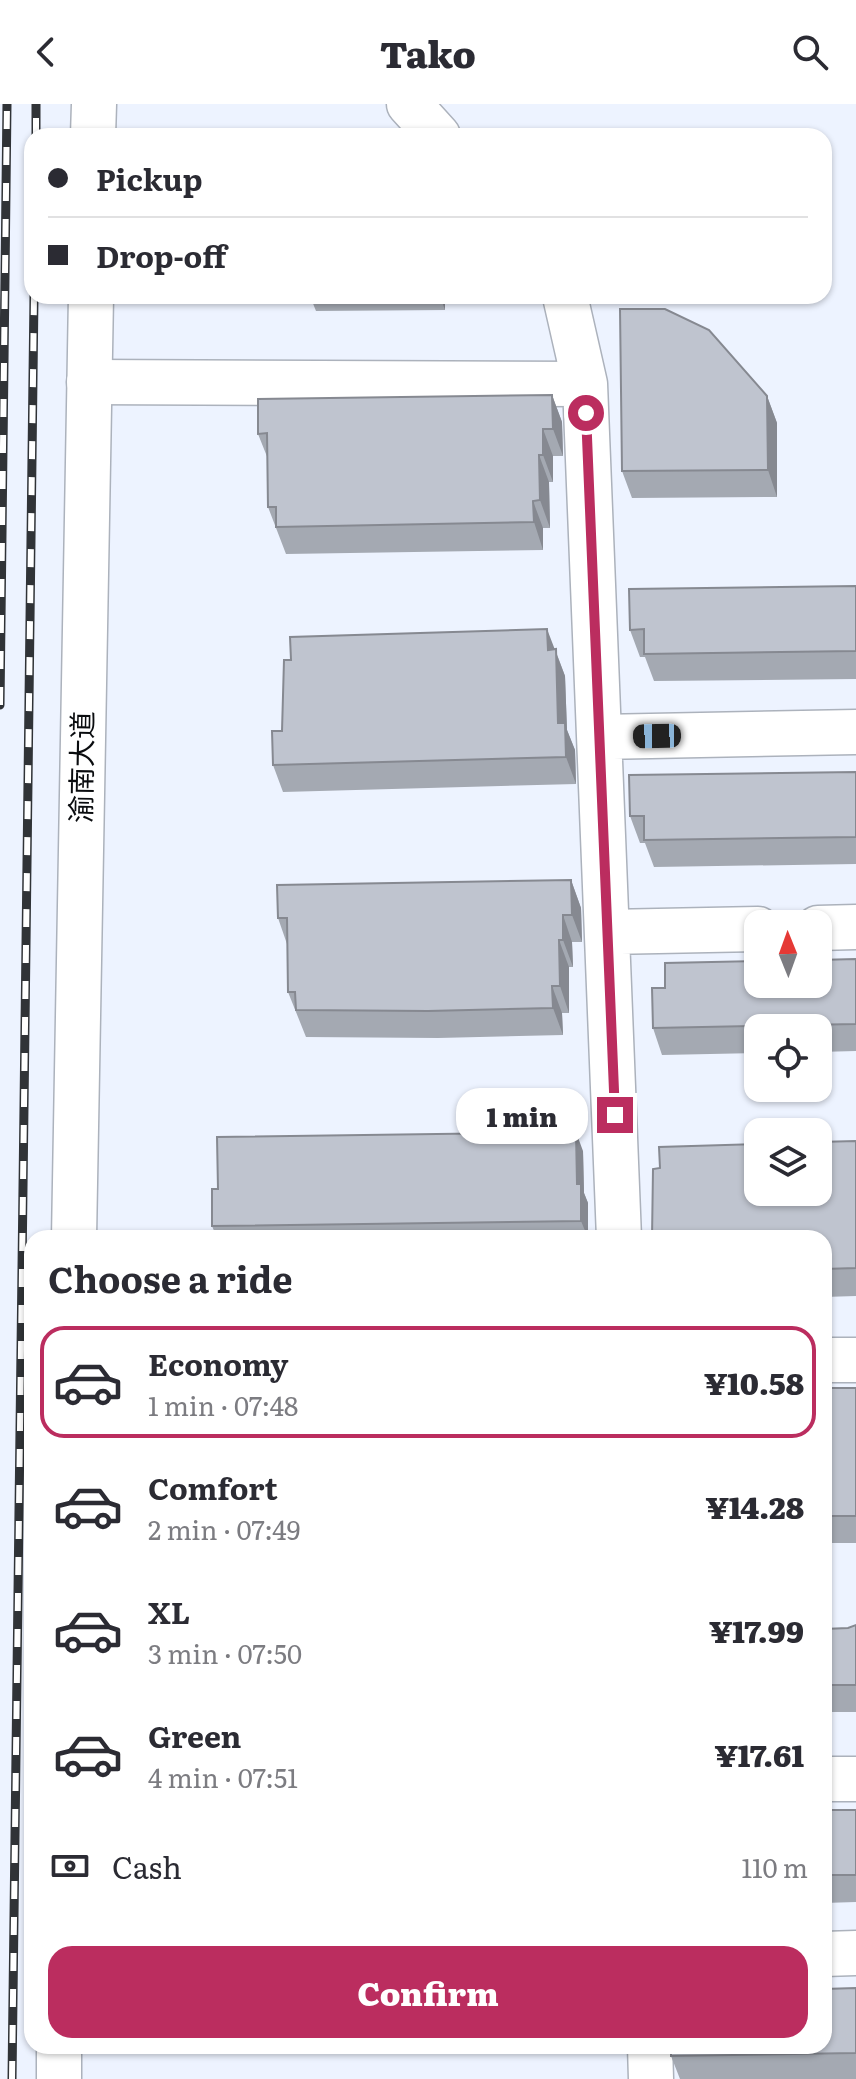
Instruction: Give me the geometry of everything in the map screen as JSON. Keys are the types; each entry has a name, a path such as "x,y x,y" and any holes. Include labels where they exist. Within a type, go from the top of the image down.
{"main road":[{"path":"93,128 94,104"},
{"path":"409,104 431,128"},
{"name":"渝南大道","path":"74,1230 91,304"},
{"path":"567,304 585,384 619,1230"},
{"path":"89,382 585,384"},
{"path":"600,737 856,732"},
{"path":"832,928 856,927"},
{"path":"608,932 744,929"},
{"path":"832,1360 856,1360"},
{"path":"832,1779 856,1779"},
{"path":"832,1954 856,1953"},
{"path":"59,2054 59,2079"},
{"path":"650,2054 651,2079"}],"building":[{"path":"620,309 665,309 709,330 767,396 768,470 622,471"},
{"path":"552,395 553,429 543,429 543,455 539,455 540,500 533,501 534,522 276,527 276,507 268,507 267,433 258,434 258,399"},
{"path":"856,586 856,651 644,654 644,629 630,630 629,589"},
{"path":"547,629 548,650 556,649 558,723 565,723 566,757 273,765 272,731 282,731 284,660 291,660 290,637"},
{"path":"856,772 856,837 644,840 644,816 630,816 629,775"},
{"path":"571,880 572,915 563,915 563,940 559,940 560,986 552,986 553,1008 296,1010 295,992 288,992 287,918 278,918 277,885"},
{"path":"856,959 856,1024 832,1024 832,1014 744,1014 744,1026 653,1028 652,988 665,988 665,963 744,961 744,998 832,998 832,960"},
{"path":"576,1132 581,1221 212,1226 212,1189 218,1189 217,1137"},
{"path":"856,1141 856,1268 832,1269 832,1230 652,1230 653,1169 660,1168 659,1147 744,1144 744,1206 832,1206 832,1142"},
{"path":"832,1388 856,1388 856,1516 832,1516"},
{"path":"856,1625 856,1685 832,1685 832,1629"},
{"path":"832,1810 856,1810 856,1875 832,1875"},
{"path":"856,1988 856,2053 832,2053 832,1989"},
{"path":"671,2054 794,2054 671,2056"}],"railway":[{"path":"0,705 7,104"},
{"path":"36,104 36,128"},
{"path":"12,2079 34,304"}],"route":[{"path":"586,413 615,1115"}]}
